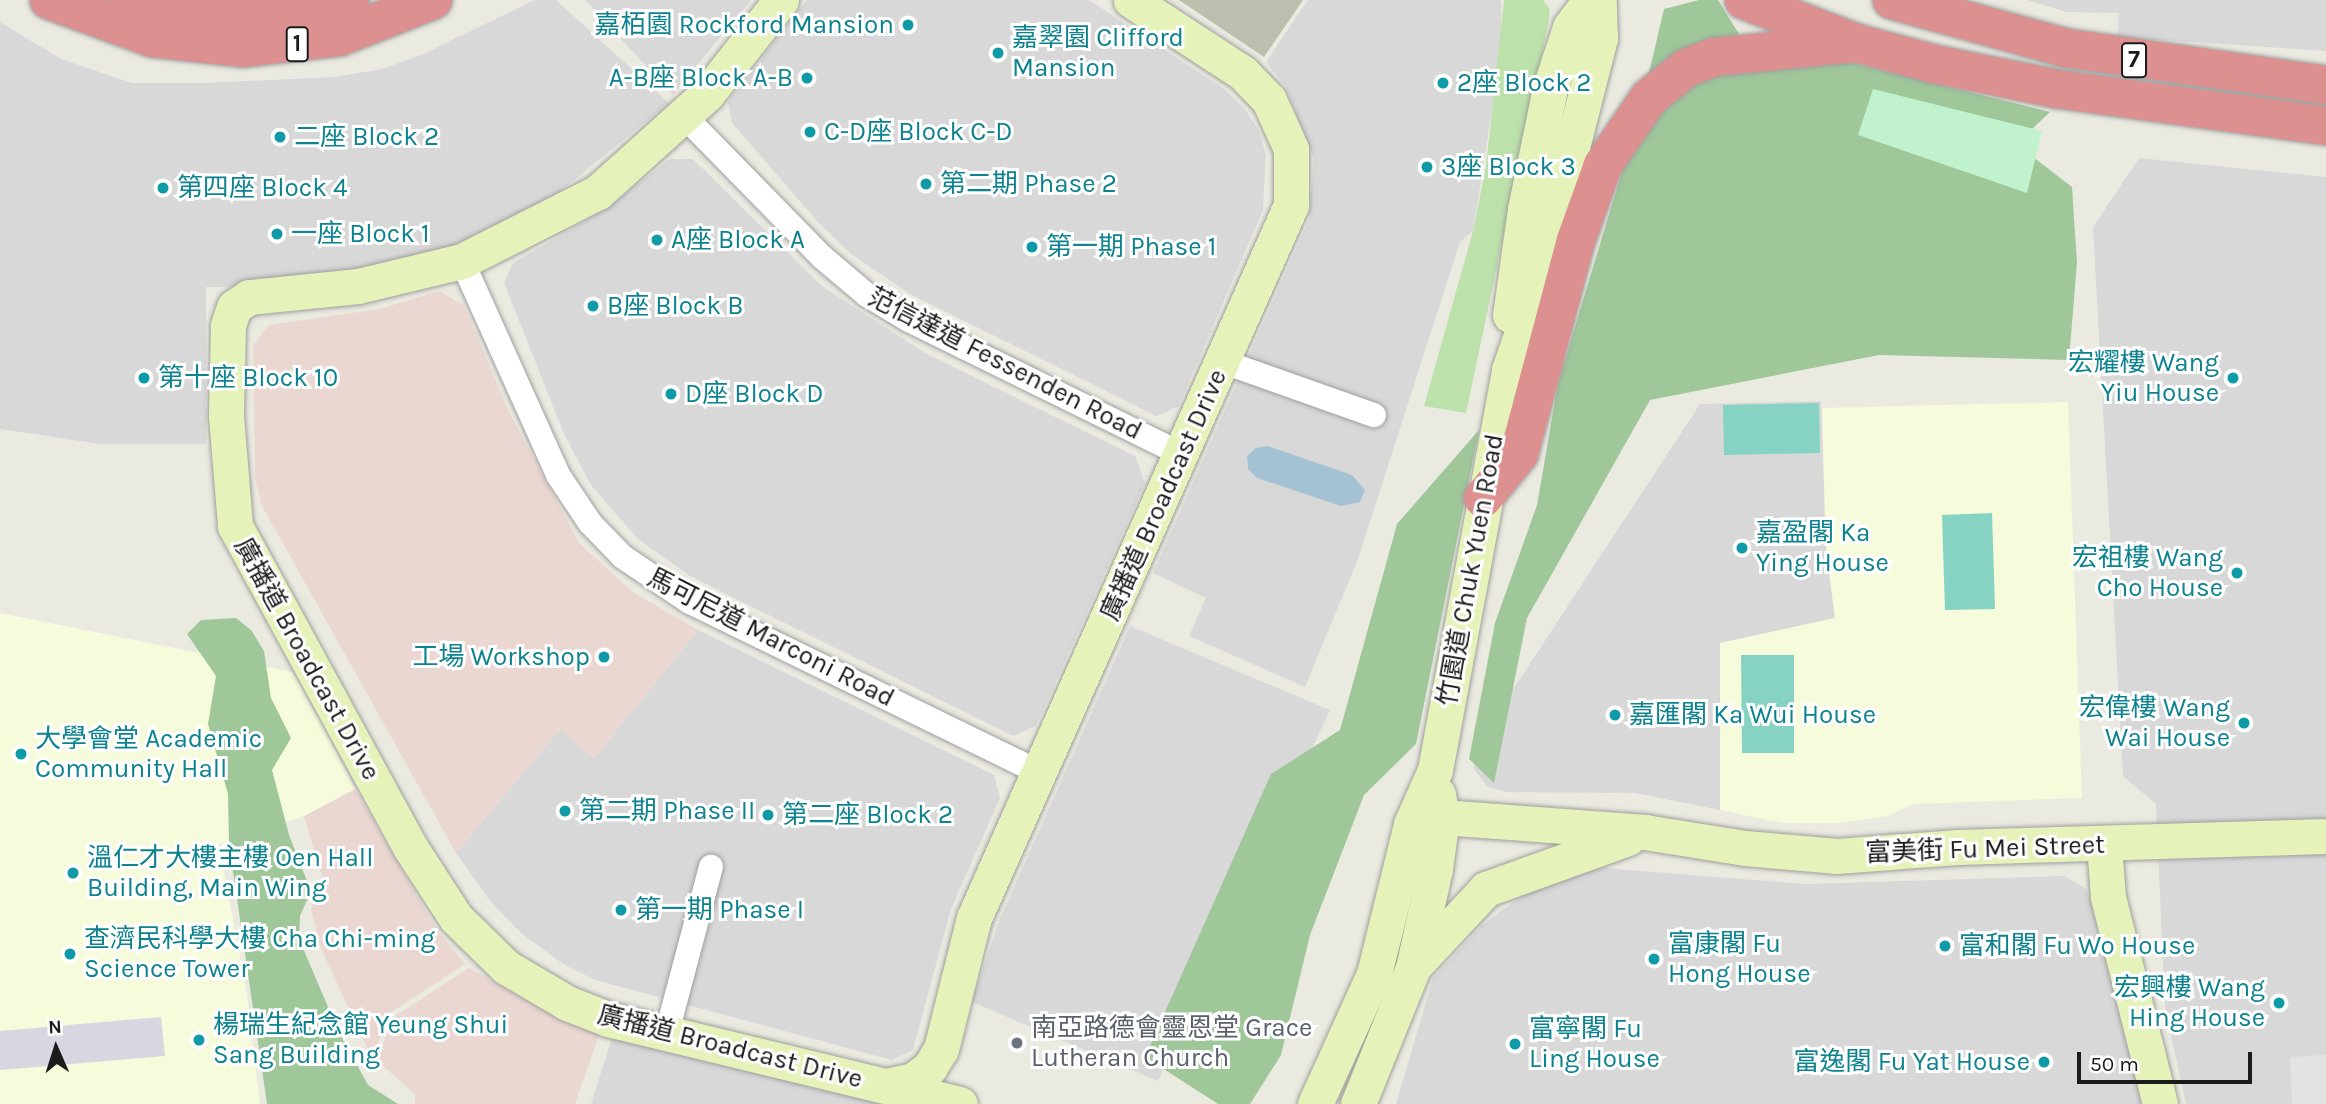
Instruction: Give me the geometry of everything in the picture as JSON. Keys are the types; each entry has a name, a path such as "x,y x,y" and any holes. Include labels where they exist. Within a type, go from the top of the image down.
{"highway":[{"name":"1","path":"49,0 153,38 244,48 340,37 433,0"},
{"name":"1","path":"127,0 159,9 230,17 275,15 350,0"},
{"name":"7","path":"1744,0 1856,43 2057,89 2326,126"},
{"name":"7","path":"1892,0 2066,48 2326,85"},
{"path":"1483,498 1519,454 1589,199 1603,165 1643,104 1672,77 1714,57 1856,43"}],"street":[{"name":"廣播道 Broadcast Drive","path":"781,0 685,117 598,192 462,261 358,286 249,297 234,307 228,326 226,416 235,526 410,848 456,918 495,959 537,988 587,1012 962,1104"},
{"name":"廣播道 Broadcast Drive","path":"890,1085 913,1080 930,1067 941,1049 974,918 1285,223 1293,188 1291,149 1278,115 1256,85 1131,0"},
{"name":"竹園道 Chuk Yuen Road","path":"1358,1104 1413,968 1426,820 1483,498 1509,370 1510,295 1566,92 1570,27 1590,0"},
{"name":"竹園道 Chuk Yuen Road","path":"1566,92 1600,38 1599,0"},
{"name":"范信達道 Fessenden Road","path":"685,117 822,257 867,295 909,320 1183,455"},
{"name":"馬可尼道 Marconi Road","path":"462,261 558,475 590,523 623,557 690,602 1039,772"},
{"path":"1224,362 1374,415"},
{"name":"竹園道 Chuk Yuen Road","path":"1315,1104 1374,974 1426,820"},
{"name":"富美街 Fu Mei Street","path":"1426,820 1645,832 1745,848 1838,856 1958,847 2326,836"},
{"name":"富美街 Fu Mei Street","path":"1413,968 1486,889 1645,832"},
{"path":"2104,844 2108,897 2160,1104"},
{"path":"667,1031 711,867"},
{"name":"廣播道 Broadcast Drive","path":"941,1049 951,1082 962,1104"}],"shaded area":[{"path":"535,0 556,0 669,103 484,253 358,286 206,287 206,444 101,444 0,429 0,22 61,59 132,83 203,83 335,77 382,69 421,55"},
{"path":"585,0 751,0 673,95"},
{"path":"807,0 1089,0 1224,89 1244,108 1258,129 1266,155 1263,210 1178,407 1156,416 910,294 851,254 818,222 732,123 728,102"},
{"path":"1179,0 1303,0 1264,57"},
{"path":"1308,0 1501,0 1501,53 1473,231 1460,242 1358,559 1305,687 1189,636 1206,598 1153,573 1309,220 1314,159 1286,87 1266,62"},
{"path":"2027,0 2326,0 2326,51 2117,37 2119,13 2067,12"},
{"path":"1873,89 2042,131 2027,193 1858,135"},
{"path":"2139,158 2326,177 2326,1104 2186,1104 2165,1009 2156,804 2123,776 2093,227"},
{"path":"670,159 693,159 822,286 925,353 1135,456 1145,483 1036,726 1013,736 690,576 638,539 591,485 564,434 504,283 513,263 604,210"},
{"path":"440,291 464,306 509,412 579,543 633,592 698,630 594,758 560,729 456,853 261,504 255,478 253,345 269,325 379,309"},
{"path":"1821,401 1826,548 1835,618 1721,643 1720,810 1635,793 1507,792 1488,787 1474,769 1478,743 1700,404"},
{"path":"2068,402 2082,798 1913,804 1888,816 1839,823 1781,823 1720,810 1720,643 1835,618 1826,548 1822,408"},
{"path":"1819,403 1820,453 1724,455 1723,405"},
{"path":"1268,446 1352,475 1365,490 1360,502 1341,506 1257,478 1248,469 1247,456 1256,448"},
{"path":"1992,513 1995,609 1945,610 1942,515"},
{"path":"0,613 293,672 323,726 355,789 304,816 219,844 247,995 260,1104 0,1104"},
{"path":"1130,626 1330,710 1158,1081 972,1002 999,921"},
{"path":"698,630 994,775 1000,798 951,909 913,1050 892,1060 595,980 563,964 521,933 490,901 456,853 560,729 594,758"},
{"path":"1741,655 1794,655 1794,753 1742,753"},
{"path":"355,789 437,930 465,964 390,1013 372,1059 321,948 311,909 315,898 326,890 304,816"},
{"path":"1603,868 1806,884 2064,876 2086,889 2096,910 2141,1104 1396,1104 1433,978 1481,926 1544,879"},
{"path":"469,968 560,1018 600,1032 575,1104 415,1104 415,1094 377,1061 392,1018"},
{"path":"161,1017 165,1056 0,1070 0,1031"},
{"path":"612,1038 925,1104 591,1104"},
{"path":"2326,1055 2326,1104 2292,1104 2290,1057"}],"green space":[{"path":"1504,0 1543,0 1550,9 1466,413 1424,406 1473,231 1486,166"},
{"path":"1699,0 1718,0 1739,34 1648,77 1664,9"},
{"path":"1794,59 1853,63 2050,112 2016,144 2072,187 2077,262 2069,360 1879,355 1650,400 1527,618 1494,783 1469,759 1495,623 1537,505 1558,383 1637,122 1694,80"},
{"path":"1479,430 1416,744 1364,795 1310,935 1281,1055 1250,1104 1218,1104 1145,1057 1271,774 1340,730 1397,524"},
{"path":"236,618 251,630 264,651 271,698 291,738 272,770 289,835 311,891 300,916 299,939 338,1030 368,1085 398,1104 267,1104 229,844 228,794 208,724 216,676 187,634 201,620"}],"place":[{"name":"嘉栢園 Rockford Mansion","path":"908,25"},
{"name":"嘉翠園 Clifford Mansion","path":"998,53"},
{"name":"A-B座 Block A-B","path":"807,78"},
{"name":"2座 Block 2","path":"1443,83"},
{"name":"C-D座 Block C-D","path":"810,132"},
{"name":"二座 Block 2","path":"280,137"},
{"name":"3座 Block 3","path":"1427,167"},
{"name":"第二期 Phase 2","path":"926,184"},
{"name":"第四座 Block 4","path":"163,188"},
{"name":"一座 Block 1","path":"277,234"},
{"name":"A座 Block A","path":"657,240"},
{"name":"第一期 Phase 1","path":"1032,247"},
{"name":"B座 Block B","path":"593,306"},
{"name":"第十座 Block 10","path":"144,378"},
{"name":"宏耀樓 Wang Yiu House","path":"2233,378"},
{"name":"D座 Block D","path":"671,394"},
{"name":"嘉盈閣 Ka Ying House","path":"1742,548"},
{"name":"宏祖樓 Wang Cho House","path":"2237,573"},
{"name":"工場 Workshop","path":"604,657"},
{"name":"嘉匯閣 Ka Wui House","path":"1615,715"},
{"name":"宏偉樓 Wang Wai House","path":"2244,723"},
{"name":"大學會堂 Academic Community Hall","path":"21,754"},
{"name":"第二期 Phase II","path":"565,811"},
{"name":"第二座 Block 2","path":"768,815"},
{"name":"溫仁才大樓主樓 Oen Hall Building, Main Wing","path":"73,873"},
{"name":"第一期 Phase I","path":"621,910"},
{"name":"富和閣 Fu Wo House","path":"1945,946"},
{"name":"查濟民科學大樓 Cha Chi-ming Science Tower","path":"70,954"},
{"name":"富康閣 Fu Hong House","path":"1654,959"},
{"name":"宏興樓 Wang Hing House","path":"2279,1003"},
{"name":"楊瑞生紀念館 Yeung Shui Sang Building","path":"199,1040"},
{"name":"南亞路德會靈恩堂 Grace Lutheran Church","path":"1017,1043"},
{"name":"富寧閣 Fu Ling House","path":"1515,1044"},
{"name":"富逸閣 Fu Yat House","path":"2044,1062"}]}
